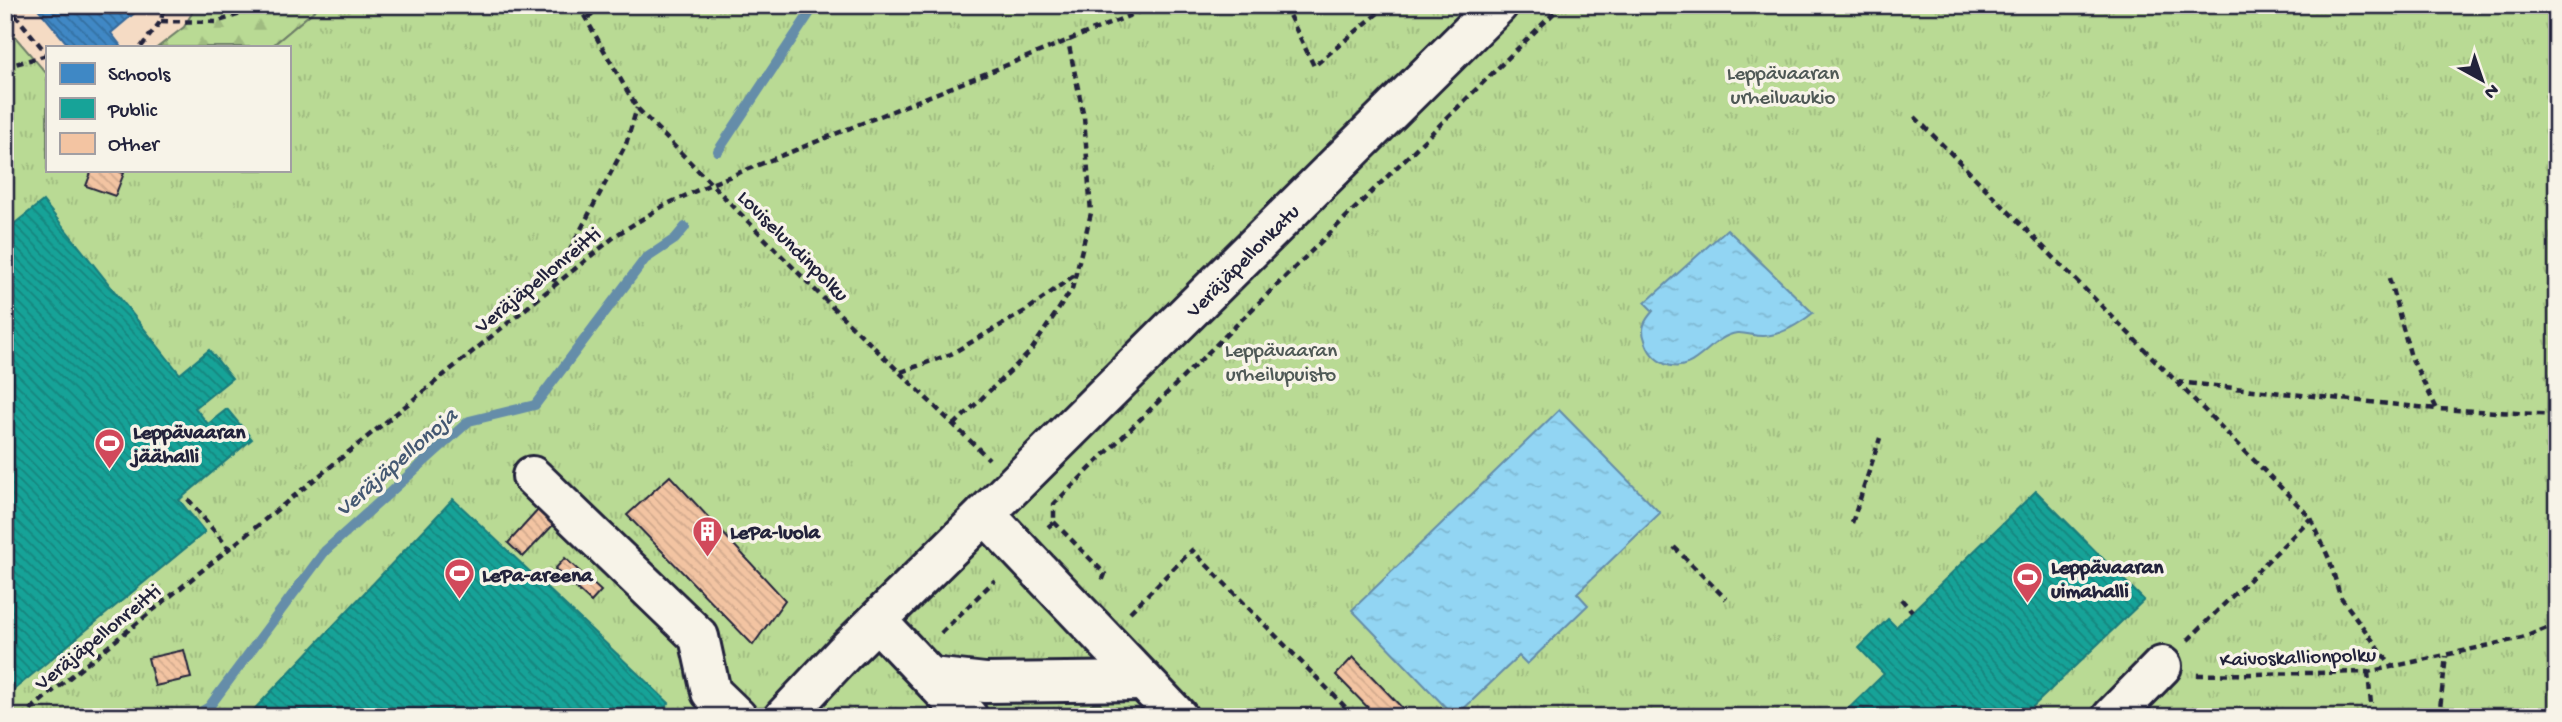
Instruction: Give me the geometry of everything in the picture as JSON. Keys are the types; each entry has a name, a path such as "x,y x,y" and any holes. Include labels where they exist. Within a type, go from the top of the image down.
{"street":[{"name":"Veräjäpellonkatu","path":"784,717 877,621 1498,5"},
{"path":"532,476 699,637 711,692 737,717"},
{"path":"985,514 1178,717"},
{"path":"877,621 968,717"},
{"path":"2112,717 2162,666"},
{"path":"922,668 985,683 1144,681"}],"path":[{"path":"7,5 46,54"},
{"path":"142,46 161,21 164,5"},
{"path":"161,21 216,22 268,5"},
{"name":"Loviselundinpolku","path":"578,5 637,108 993,463"},
{"path":"587,18 600,5"},
{"name":"Veräjäpellonreitti","path":"21,717 618,234 663,206 711,184 1156,5"},
{"path":"1284,5 1314,65 1383,9 1381,5"},
{"path":"922,668 1023,553 1054,522 1054,504 1562,5"},
{"path":"954,425 1030,352 1072,289 1091,213 1084,117 1068,40"},
{"path":"5,67 46,55"},
{"path":"551,286 626,144 637,108"},
{"path":"1915,117 2311,517 2330,561 2340,596 2392,667"},
{"path":"901,372 951,354 1027,310 1076,273"},
{"path":"2389,278 2411,357 2437,409"},
{"path":"2176,382 2437,409 2547,415 2557,413"},
{"path":"1852,523 1880,438"},
{"path":"188,499 230,550"},
{"path":"2162,666 2311,517"},
{"path":"1674,547 1726,599"},
{"path":"1127,615 1192,550 1355,717"},
{"path":"1901,599 1912,611"},
{"name":"Kaivoskallionpolku","path":"2162,666 2199,675 2368,672 2522,638 2557,624"},
{"path":"2440,717 2446,656"},
{"path":"2368,672 2370,717"}],"shaded area":[{"path":"5,5 321,5 272,46 46,46 46,73 5,25"}],"green space":[{"path":"190,5 321,5 272,46 159,46 184,27 192,13"},
{"name":"Leppävaaran urheilupuisto","path":"321,5 2557,5 2557,717 5,717 5,25 46,73 46,172 290,172 290,46 272,46"}],"water":[{"path":"1727,229 1813,313 1777,334 1761,336 1737,333 1718,341 1685,365 1675,367 1665,364 1652,355 1646,344 1643,328 1653,311 1645,303"},
{"path":"1559,410 1660,513 1577,593 1588,605 1527,664 1519,656 1455,717 1352,610"}],"building: Schools":[{"path":"35,5 143,6 111,33 121,46 69,46"}],"building: Public":[{"name":"Leppävaaran jäähalli","path":"43,201 180,374 209,350 232,378 195,408 208,424 227,409 252,439 179,500 205,532 5,697 5,231"},
{"name":"Leppävaaran uimahalli","path":"2036,491 2144,600 2022,717 1840,717 1884,674 1859,648 1888,619 1896,627"},
{"name":"LePa-areena","path":"453,499 669,703 657,717 247,717"}],"building: Other":[{"path":"91,172 124,173 115,196 86,186"},
{"name":"LePa-luola","path":"670,476 785,600 753,645 627,515"},
{"path":"539,509 555,523 523,557 508,543"},
{"path":"565,558 601,591 591,602 555,569"},
{"path":"184,650 191,678 155,686 148,658"},
{"path":"1353,657 1411,717 1377,717 1336,675"}],"waterway":[{"name":"Veräjäpellonoja","path":"718,151 815,5"},
{"name":"Veräjäpellonoja","path":"192,717 209,707 325,551 469,421 535,405 645,259 675,239 685,227"}],"place":[{"name":"Leppävaaran jäähalli","path":"110,470"},
{"name":"LePa-luola","path":"707,558"},
{"name":"LePa-areena","path":"459,601"},
{"name":"Leppävaaran uimahalli","path":"2028,605"}],"park label":[{"name":"Leppävaaran urheiluaukio","path":"1783,84"}]}
